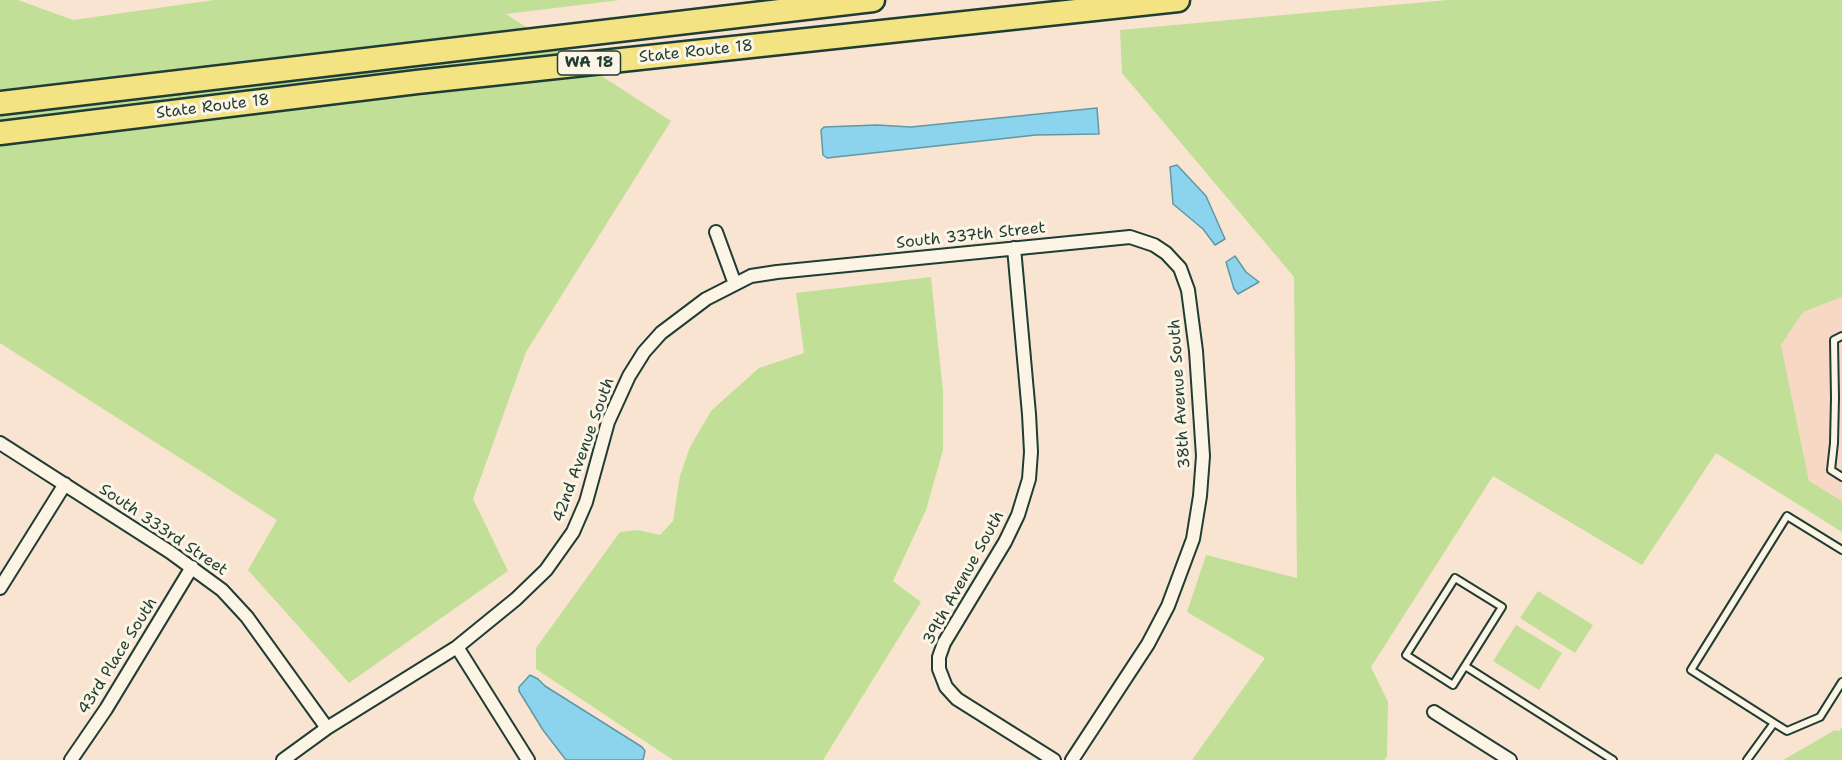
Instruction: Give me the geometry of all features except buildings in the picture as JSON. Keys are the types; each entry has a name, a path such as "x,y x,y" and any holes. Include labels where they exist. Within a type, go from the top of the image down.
{"highway":[{"name":"State Route 18","path":"0,103 873,0"},
{"name":"State Route 18","path":"0,133 428,81 1178,0"}],"street":[{"path":"716,232 735,284"},
{"name":"South 337th Street","path":"777,272 1130,237 1154,245 1166,253"},
{"name":"39th Avenue South","path":"1014,248 1031,442 1029,479 1018,515 1005,542 944,643 939,657 939,669 946,687 957,699 1054,760"},
{"name":"38th Avenue South","path":"1072,760 1158,625 1168,606 1194,539 1203,456 1196,351 1188,290 1180,268 1166,253"},
{"name":"42nd Avenue South","path":"284,760 327,728 457,648 531,585 546,570 564,545 586,502 604,433 616,400 644,352 660,333 684,314 751,276 777,272"},
{"name":"South 333rd Street","path":"0,443 192,567 222,590 239,607 327,728"},
{"path":"0,588 65,484"},
{"name":"43rd Place South","path":"71,760 192,567"},
{"path":"457,648 528,760"},
{"path":"1434,712 1510,760"}],"lane":[{"path":"1842,336 1833,340 1835,398 1831,470 1842,477"},
{"path":"1842,550 1787,516 1691,670 1787,731 1820,717 1842,682"},
{"path":"1455,578 1502,607 1465,666 1453,685 1406,655 1455,578"},
{"path":"1465,666 1612,760"},
{"path":"1747,760 1773,723"}],"shaded area":[{"path":"1842,297 1842,501 1809,481 1781,345 1803,312"}],"green space":[{"path":"0,0 18,0 73,20 214,0 620,0 506,14 671,121 526,352 473,499 508,571 349,683 248,570 277,520 0,343"},
{"path":"1448,0 1842,0 1842,297 1803,312 1781,345 1809,481 1842,501 1842,532 1716,453 1642,565 1493,476 1371,667 1388,702 1387,756 1384,760 1192,760 1265,658 1187,612 1206,555 1297,578 1294,277 1122,73 1120,30"},
{"path":"931,277 943,391 943,450 926,510 893,581 921,602 823,760 673,760 536,669 536,648 620,532 638,530 660,535 673,521 680,476 690,447 711,411 759,368 804,353 796,293"},
{"path":"1538,591 1593,625 1575,653 1520,618"},
{"path":"1516,625 1562,653 1539,690 1493,661"},
{"path":"1842,727 1842,760 1783,760 1835,730 1839,731"}],"water":[{"path":"1097,108 1099,134 1036,135 827,158 823,155 821,130 824,127 877,125 911,127"},
{"path":"1177,165 1206,196 1225,239 1215,245 1203,229 1173,204 1170,167"},
{"path":"1235,256 1246,272 1259,282 1238,294 1234,289 1226,262"},
{"path":"530,675 642,747 645,751 643,760 566,760 543,730 519,691 519,687"}]}
